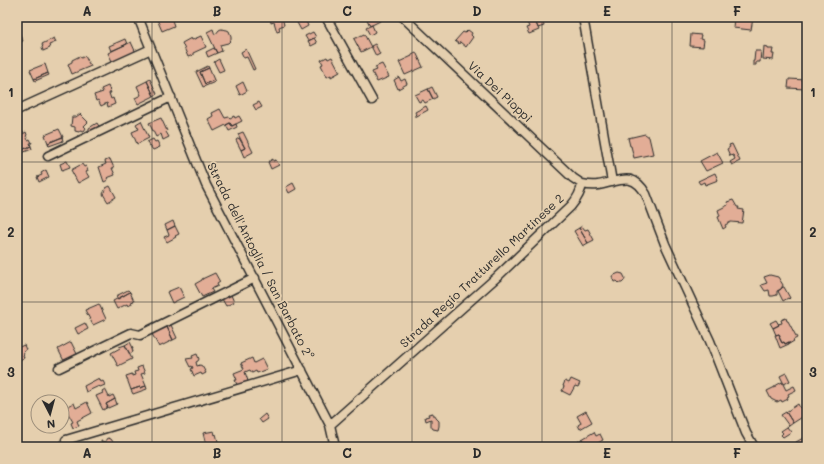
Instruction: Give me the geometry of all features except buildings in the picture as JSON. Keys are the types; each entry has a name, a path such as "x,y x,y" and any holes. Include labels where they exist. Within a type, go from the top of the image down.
{"street":[{"name":"Strada dell'Antoglia / San Barbato 2°","path":"138,17 206,185 330,425 335,447"},
{"path":"326,17 372,100"},
{"name":"Via Dei Pioppi","path":"403,17 582,184"},
{"path":"583,17 612,182"},
{"path":"17,110 151,49"},
{"path":"48,156 171,98"},
{"path":"582,184 598,186 623,180 634,181 646,194 665,244 710,341 746,433 754,447"},
{"name":"Strada Regio Tratturello Martinese 2","path":"330,425 497,277 577,199 581,192 582,184"},
{"path":"60,368 131,333 140,335 254,278"},
{"path":"66,440 302,370"}]}
